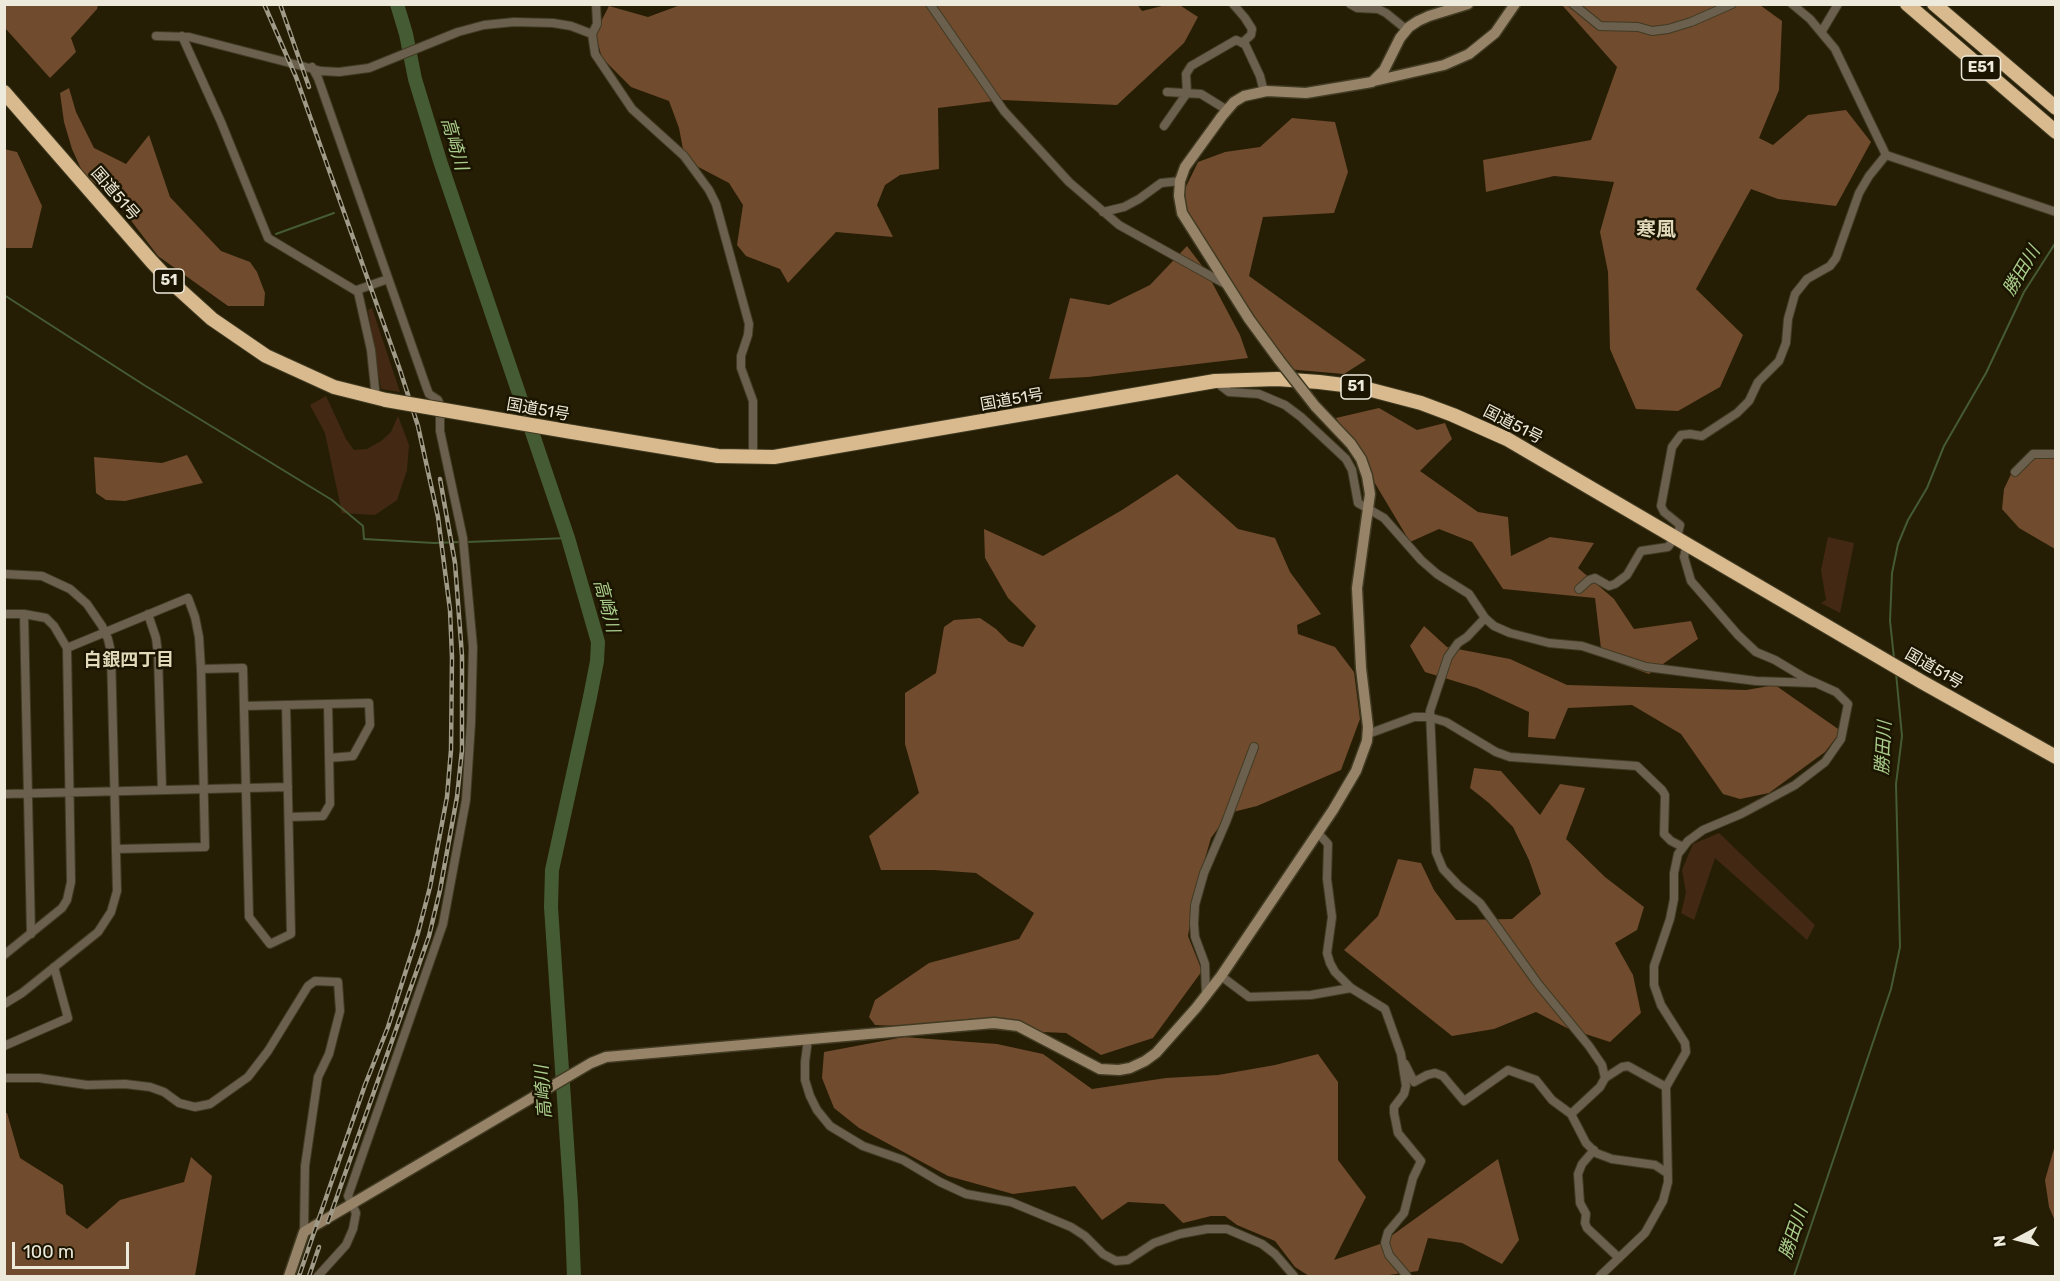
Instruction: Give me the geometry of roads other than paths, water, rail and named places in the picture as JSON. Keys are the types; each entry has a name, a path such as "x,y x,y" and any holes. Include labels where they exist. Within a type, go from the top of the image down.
{"highway":[{"name":"E51","path":"1907,4 2055,132"},
{"name":"E51","path":"1934,4 2055,108"},
{"name":"国道51号","path":"4,92 152,262 212,319 266,356 334,387 381,399 688,452 753,457 774,457 836,448 1215,381 1277,379 1360,387 1421,403 1507,439 1922,682 2055,757"}],"street":[{"path":"596,4 597,24 592,34 595,54 632,109 684,156 709,190 716,204 749,324 741,356 741,368 753,401 753,457"},
{"path":"930,4 1004,111 1069,182 1119,225 1227,285"},
{"path":"1233,4 1252,29 1251,35 1242,43"},
{"path":"1350,4 1358,8 1378,9 1407,30"},
{"path":"1372,82 1384,70 1400,38 1418,21 1468,4"},
{"path":"304,1233 591,1063 606,1057 1006,1023 1018,1026 1100,1069 1119,1070 1146,1061 1155,1053 1221,976 1318,833 1356,771 1364,753 1368,734 1357,588 1370,494 1367,476 1361,459 1351,444 1315,406 1279,360 1227,285 1182,213 1179,196 1180,181 1185,167 1227,110 1244,96 1264,92 1306,93 1430,69 1464,57 1483,44 1495,33 1515,4"},
{"path":"1573,4 1600,26 1638,27 1652,31 1691,22 1732,4"},
{"path":"1792,4 1810,19 1835,49 1886,155 2055,212"},
{"path":"1822,32 1838,4"},
{"path":"156,36 182,36 321,71 354,71 369,68 471,28 514,22 562,24 592,34"},
{"path":"182,36 221,122 266,236 357,290 381,399"},
{"path":"1164,126 1187,93 1186,74 1191,66 1236,40 1245,44 1260,75 1264,92"},
{"path":"312,67 318,78 427,389 440,405 440,431 459,519 466,566 472,646 471,723 466,800 442,924 348,1196 356,1213 350,1237 336,1258 318,1276"},
{"path":"1167,92 1201,94 1227,110"},
{"path":"1600,1276 1645,1233 1663,1201 1668,1182 1666,1087 1686,1052 1685,1043 1661,1005 1654,985 1654,966 1670,919 1678,854 1689,841 1703,831 1795,785 1825,762 1840,739 1848,704 1836,692 1756,652 1691,581 1680,539 1680,525 1664,512 1661,506 1672,447 1681,435 1702,436 1737,413 1749,401 1758,382 1779,361 1786,343 1788,319 1795,294 1807,279 1830,266 1836,258 1859,193 1886,155"},
{"path":"1103,212 1124,207 1161,183 1180,181"},
{"path":"357,290 388,279"},
{"path":"1215,381 1229,392 1259,394 1276,401 1300,417 1346,459 1352,470 1358,503 1384,518 1406,545 1437,574 1469,594 1485,618 1494,626 1510,633 1549,643 1582,646 1646,667 1756,681 1818,684"},
{"path":"2015,472 2033,454 2055,454"},
{"path":"1579,589 1595,578 1609,586 1615,584 1627,575 1641,551 1668,547 1680,539"},
{"path":"4,574 42,576 62,584 87,604 105,632 111,652 117,891 111,912 98,932 4,1004"},
{"path":"67,648 188,598 195,617 201,669 206,847 116,849"},
{"path":"4,614 24,614 45,618 54,626 67,648 70,792 70,889 62,908 4,955"},
{"path":"24,614 31,934"},
{"path":"148,614 156,638 158,654 162,790"},
{"path":"1485,618 1458,643 1448,657 1429,717 1436,852 1443,869 1485,909 1538,984 1589,1046 1602,1065 1605,1078"},
{"path":"201,669 243,668 249,917 270,944 291,934 286,705"},
{"path":"244,706 369,703 370,725 353,756 329,758"},
{"path":"289,817 323,816 330,804 328,704"},
{"path":"1368,734 1414,717 1429,717 1446,722 1496,752 1510,757 1637,766 1665,795 1664,834 1671,841 1683,847"},
{"path":"1206,996 1205,964 1194,930 1195,905 1204,873 1254,747"},
{"path":"4,794 288,787"},
{"path":"1318,833 1328,844 1327,879 1332,917 1327,953 1335,972 1351,988 1385,1009 1414,1082 1435,1073 1443,1076 1464,1101 1508,1070 1536,1080 1552,1100 1571,1114 1586,1143 1594,1150 1612,1159 1655,1165 1668,1173"},
{"path":"4,1046 68,1018 54,967"},
{"path":"1221,976 1250,998 1311,994 1351,988"},
{"path":"4,1078 39,1078 87,1085 125,1084 150,1087 164,1092 179,1104 195,1107 210,1104 248,1077 268,1051 308,986 315,981 338,982 340,1011 329,1054 318,1077 305,1166 304,1233 289,1276"},
{"path":"808,1039 805,1080 817,1110 830,1126 863,1146 903,1160 966,1194 1011,1202 1071,1227 1085,1236 1103,1254 1116,1261 1128,1260 1154,1243 1180,1234 1207,1228 1227,1229 1262,1244 1275,1254 1294,1276"},
{"path":"1401,1054 1407,1086 1394,1107 1394,1113 1398,1133 1421,1161 1413,1178 1404,1213 1388,1232 1385,1243 1389,1255 1407,1276"},
{"path":"1571,1114 1600,1087 1605,1078 1622,1067 1628,1066 1666,1087"},
{"path":"1594,1150 1582,1164 1578,1174 1580,1203 1586,1214 1587,1228 1619,1258"}],"waterway":[{"name":"高崎川","path":"397,4 415,79 440,161 568,538 598,642 590,697 552,870 551,907 574,1276"},
{"path":"276,234 334,213"},
{"name":"勝田川","path":"1894,658 1890,621 1892,573 1898,544 1908,520 1927,488 1944,446 1986,373 2024,292 2056,242"},
{"path":"4,295 144,385 332,500 363,526 364,539 434,543 461,542"},
{"path":"467,542 568,538"},
{"name":"勝田川","path":"1794,1276 1891,989 1900,947 1896,784 1902,736 1896,673"}],"railway":[{"path":"264,4 296,77 418,426 438,517 450,610 452,657 451,750 447,797 430,887 388,1027 365,1085 299,1276"},
{"path":"280,4 309,87"},
{"path":"328,1222 429,936 457,797 462,750 462,656 455,563 440,479"},
{"path":"309,1276 319,1247"}],"district":[{"name":"寒風","path":"1656,230"},
{"name":"白銀四丁目","path":"129,661"}]}
